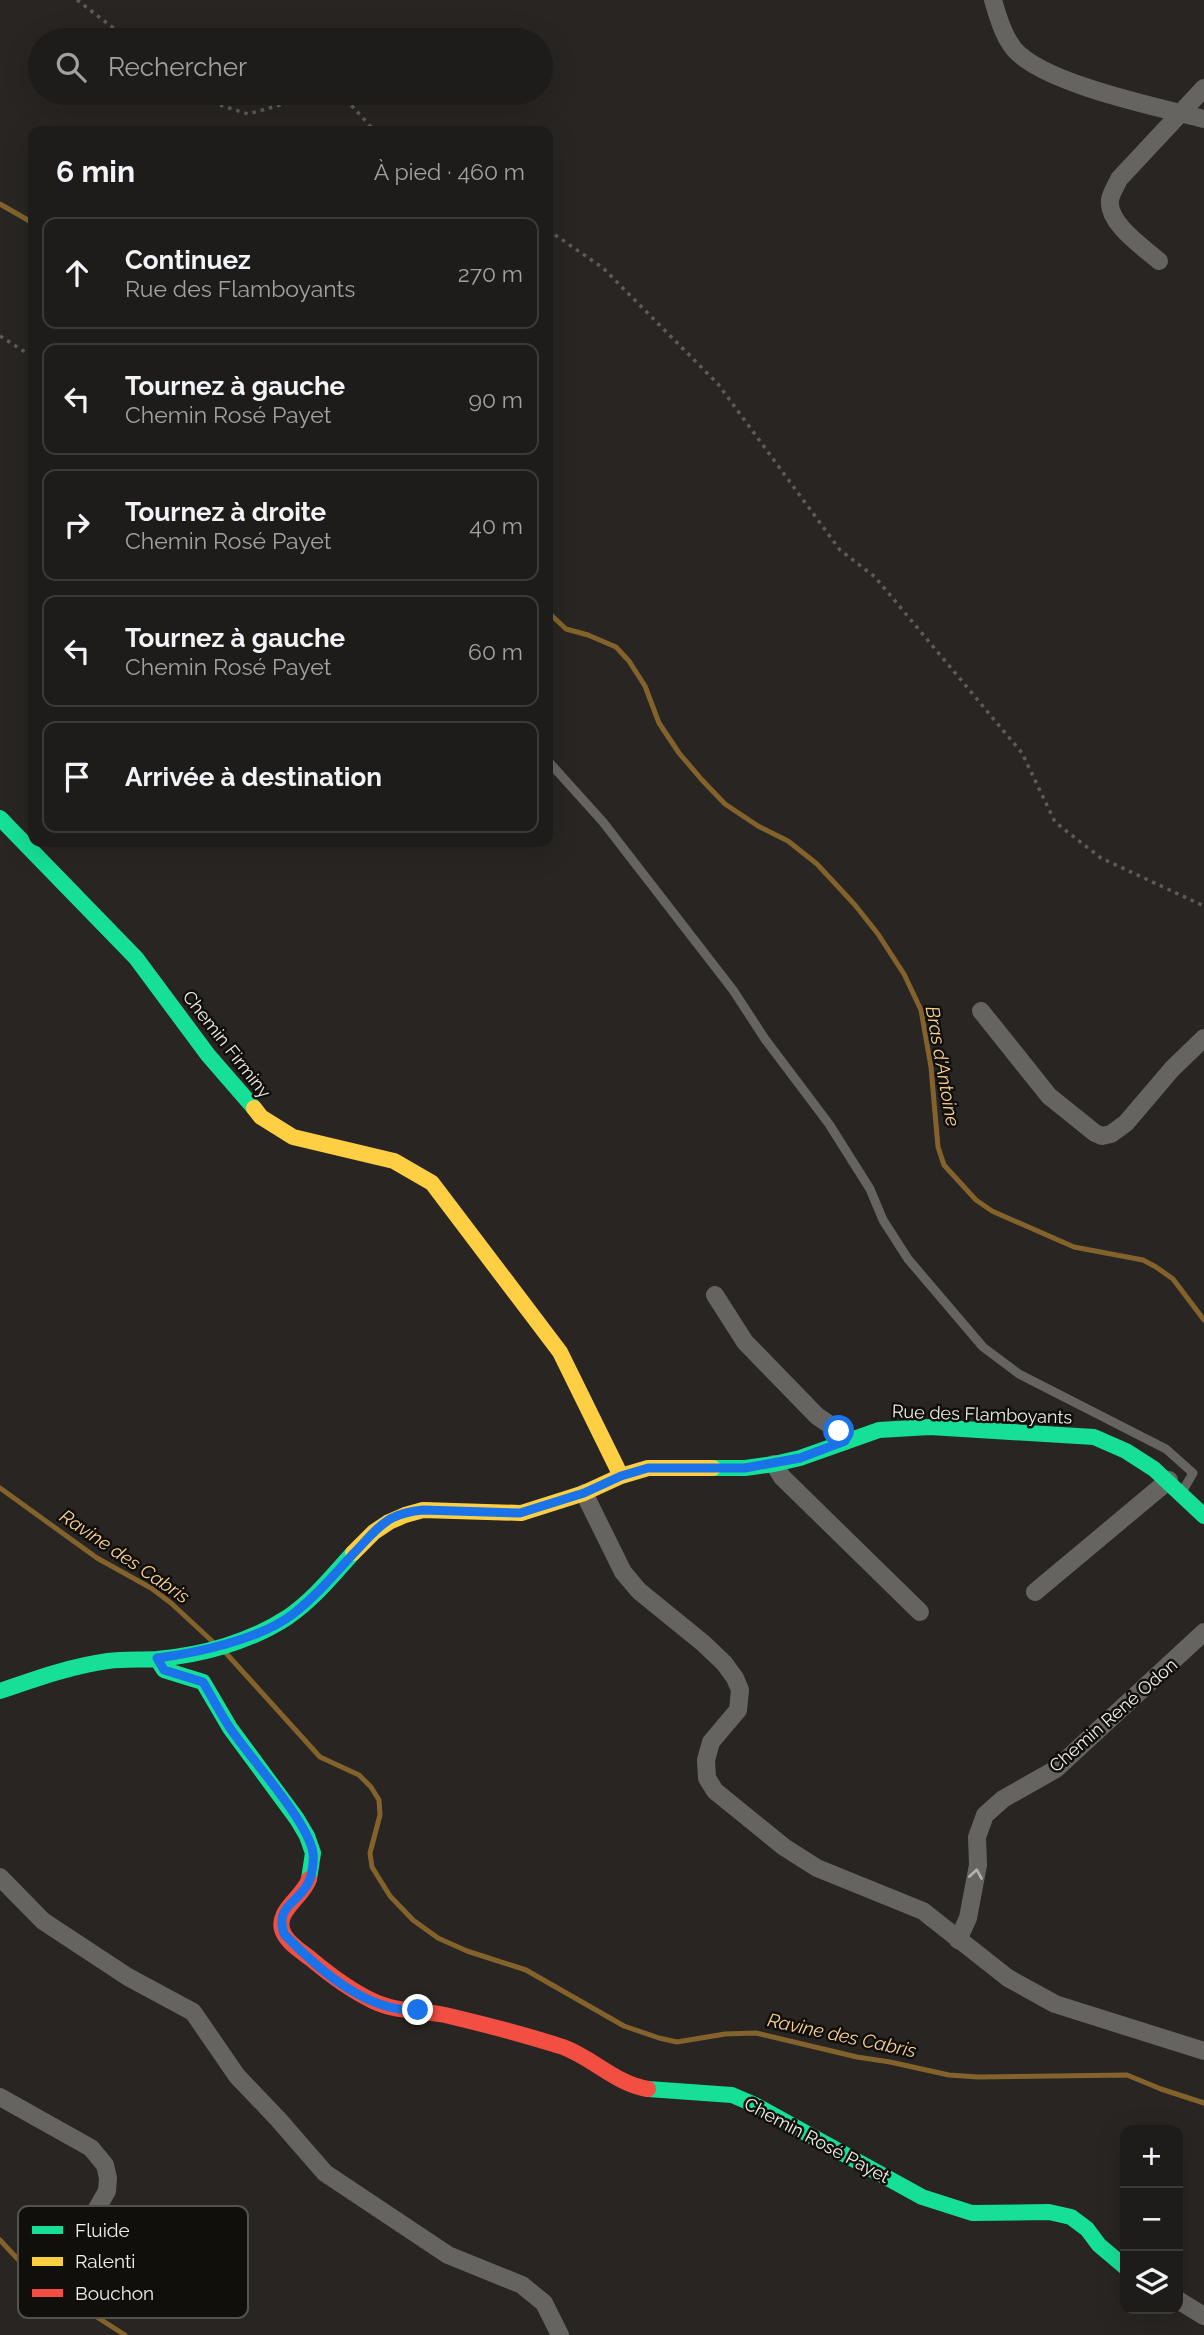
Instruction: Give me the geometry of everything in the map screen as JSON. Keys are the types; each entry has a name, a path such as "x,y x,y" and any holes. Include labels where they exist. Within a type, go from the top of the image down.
{"street":[{"path":"993,0 1001,27 1014,49 1032,65 1085,86 1204,119"},
{"path":"1159,261 1115,221 1110,202 1119,179 1204,88"},
{"name":"Chemin Firminy","path":"0,818 28,847"},
{"name":"Chemin Firminy","path":"28,847 136,958 208,1055 261,1117 293,1136 394,1161 432,1183 560,1352 621,1476"},
{"path":"981,1011 1049,1096 1102,1136 1111,1134 1126,1123 1172,1069 1204,1038"},
{"path":"715,1295 745,1342 817,1416 839,1431 845,1441"},
{"name":"Rue des Flamboyants","path":"0,1691 87,1665 112,1660 177,1656 265,1630 290,1616 314,1596 371,1534 390,1519 408,1512 423,1510 520,1513 584,1493 621,1476 648,1468 745,1468 774,1464 800,1458 879,1430 930,1427 1094,1437 1115,1444 1144,1461 1176,1486 1204,1516"},
{"path":"774,1464 782,1477 920,1612"},
{"path":"1035,1592 1176,1486"},
{"path":"584,1493 623,1572 639,1591 717,1656 735,1678 740,1690 738,1710 711,1742 706,1760 707,1778 715,1791 784,1847 817,1868 923,1911 1008,1979 1055,2004 1204,2051"},
{"name":"Chemin René Odon","path":"958,1940 968,1918 978,1865 977,1837 985,1815 1003,1799 1056,1769 1204,1632"},
{"name":"Chemin Rosé Payet","path":"157,1658 164,1670 203,1682 230,1728 307,1836 313,1853 307,1885 288,1906 281,1924 284,1934 332,1977 383,2005 403,2011 418,2010 448,2016 565,2048 625,2083 641,2088 732,2095 922,2197 972,2213 1049,2212 1071,2217 1087,2229 1099,2245 1120,2263"},
{"path":"0,1877 43,1921 128,1977 192,2012 237,2076 326,2174 449,2255 522,2285 544,2303 561,2335"},
{"path":"0,2097 91,2148 105,2165 108,2178 107,2191 98,2206"},
{"path":"1183,2303 1204,2316"}],"lane":[{"path":"553,767 603,822 733,990 765,1039 829,1124 870,1189 883,1220 908,1259 975,1338 1019,1374 1166,1449 1193,1473 1176,1486"}],"path":[{"path":"77,0 113,28"},
{"path":"220,105 248,114 281,105"},
{"path":"351,105 370,126"},
{"path":"553,233 603,268 718,384 840,550 875,577 1022,753 1055,822 1101,858 1204,906"},
{"path":"0,337 28,353"}],"waterway":[{"name":"Bras d'Antoine","path":"0,204 28,220"},
{"name":"Bras d'Antoine","path":"553,617 566,629 616,647 645,686 659,723 679,753 702,780 725,804 758,826 788,841 817,864 878,934 904,974 921,1010 931,1067 938,1147 944,1165 976,1200 992,1211 1074,1247 1143,1260 1173,1279 1204,1320"},
{"name":"Ravine des Cabris","path":"0,1488 97,1558 151,1588 212,1641"},
{"name":"Ravine des Cabris","path":"225,1652 320,1757 359,1775 371,1787 379,1800 380,1815 370,1853 372,1867 390,1896 413,1920 438,1938 467,1951 526,1970 624,2026 677,2042 725,2034 756,2033 949,2075 1127,2075 1204,2103"},
{"path":"0,2240 18,2259"},
{"path":"98,2318 125,2335"}],"traffic: fast":[{"path":"0,818 28,847"},
{"path":"28,847 136,958 208,1055 254,1108"},
{"path":"713,1468 774,1464 800,1458 879,1430 930,1427 1094,1437 1126,1451 1154,1469 1204,1516"},
{"path":"0,1691 80,1666 208,1651 258,1634 306,1603 353,1553"},
{"path":"157,1659 164,1670 203,1682 230,1728 307,1836 313,1853 309,1879"},
{"path":"648,2089 732,2095 922,2197 972,2213 1049,2212 1071,2217 1087,2229 1099,2245 1120,2263"}],"traffic: slow":[{"path":"254,1108 261,1117 293,1137 394,1161 432,1183 560,1352 621,1476"},
{"path":"353,1553 374,1532 389,1522 423,1510 521,1513 584,1493 621,1476 648,1468 713,1468"}],"traffic: jam":[{"path":"309,1879 285,1912 281,1926 296,1948 348,1987 390,2007 445,2015 563,2047 625,2082 648,2089"}],"route":[{"path":"418,2010 403,2011 373,2001 332,1977 284,1934 281,1924 283,1914 307,1885 312,1868 313,1853 307,1836 230,1728 203,1682 164,1670 157,1658 204,1650 265,1630 290,1616 314,1596 371,1534 390,1519 408,1512 423,1510 520,1513 584,1493 621,1476 648,1468 745,1468 800,1458 845,1441 839,1431"}]}
